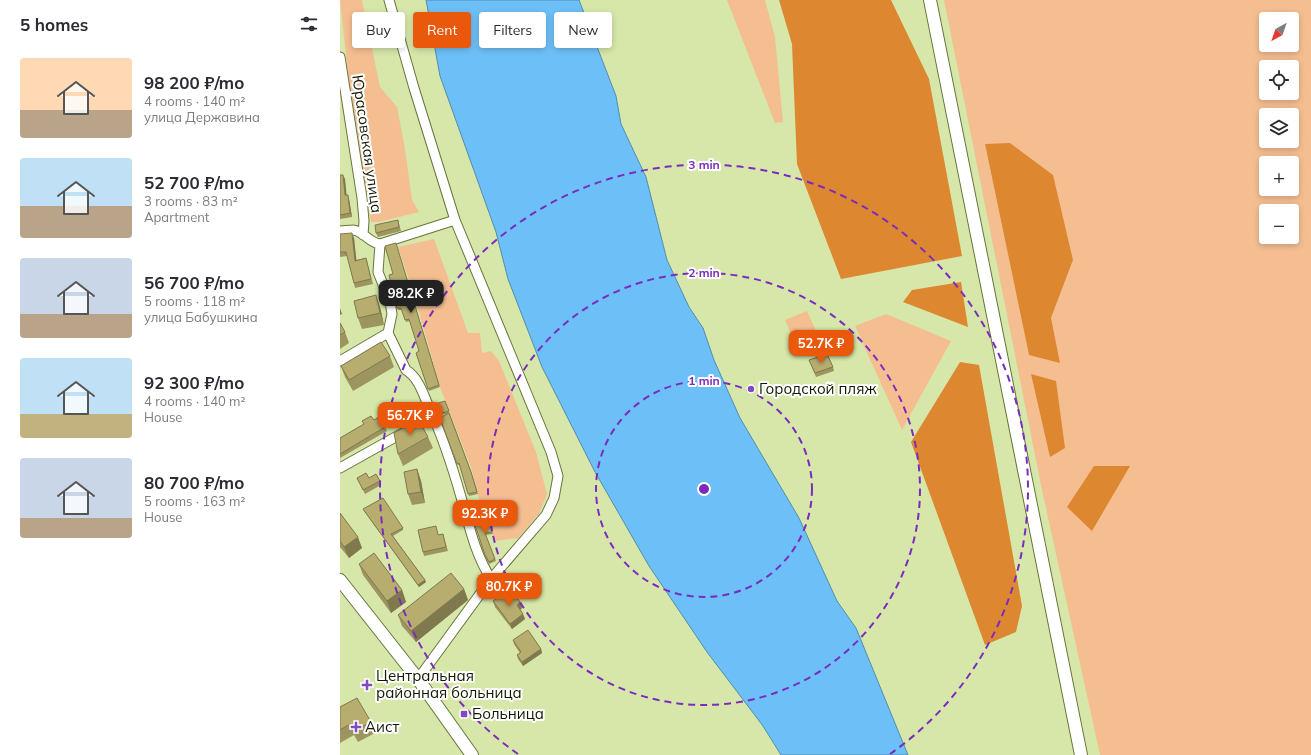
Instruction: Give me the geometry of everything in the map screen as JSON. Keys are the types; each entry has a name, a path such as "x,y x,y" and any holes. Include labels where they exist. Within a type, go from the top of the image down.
{"main road":[{"path":"930,0 1081,755"},
{"path":"340,580 418,679 472,755"}],"street":[{"path":"389,0 414,88 455,220 551,452 558,476 554,498 546,515 490,579 418,679"},
{"name":"Юрасовская улица","path":"340,57 362,198 364,221 363,235"},
{"path":"455,220 380,244 378,272 390,302 392,314 388,333 406,370 412,373 419,384 433,416 454,471 480,562 490,579"},
{"name":"Юрасовская улица","path":"340,231 353,230 363,235 374,244 380,244"},
{"path":"340,361 388,333"},
{"path":"340,468 433,416"}],"shaded area":[{"path":"340,0 362,0 364,12 352,12 352,48 372,48 380,87 397,107 405,149 412,200 419,212 379,222 371,222 348,74"},
{"path":"727,0 765,0 775,37 783,122 775,123"},
{"path":"779,0 891,0 929,79 962,256 841,279 797,164 792,44"},
{"path":"944,0 1311,0 1311,755 1100,755 1042,490","holes":["985,144 1073,260 1051,318 1029,355"]},
{"path":"1010,143 1053,175 1073,260 1051,318 1060,363 1029,355 985,144"},
{"path":"434,239 468,333 480,333 482,353 491,351 499,361 536,452 547,494 539,514 518,538 494,541 490,518 481,507 471,467 441,390 415,298 398,247"},
{"path":"961,282 968,327 903,302 912,290"},
{"path":"807,311 823,346 800,354 785,320"},
{"path":"886,314 951,341 902,430 855,326"},
{"path":"960,362 979,365 1022,606 1016,632 985,645 911,442"},
{"path":"1031,374 1056,381 1065,448 1050,457"},
{"path":"1094,466 1130,466 1092,531 1067,507"}],"water":[{"path":"426,0 579,0 584,12 554,12 554,48 598,48 616,96 621,124 646,177 667,260 689,307 703,328 714,360 740,418 799,518 837,601 856,628 908,755 781,755 763,726 707,652 649,566 595,472 542,367 508,279 496,232 440,76 435,48 471,48 471,12 428,12"}],"building":[{"path":"340,175 343,175 345,195 348,195 350,213 340,215"},
{"path":"398,220 399,227 376,233 375,225"},
{"path":"352,233 355,261 366,258 371,279 354,283 346,252 340,252 340,234"},
{"path":"396,243 439,385 428,389 416,353 419,351 409,319 405,320 401,308 397,308 395,301 401,299 397,286 392,287 389,275 393,274 385,246"},
{"path":"376,295 380,313 358,318 354,301"},
{"path":"340,323 345,332 340,335"},
{"path":"381,342 390,356 349,380 341,366"},
{"path":"827,354 833,367 815,373 809,360"},
{"path":"445,401 449,411 439,414 435,404"},
{"path":"449,413 477,492 468,494 459,463 457,464 440,418"},
{"path":"371,416 374,420 379,417 385,427 340,454 340,438 364,424 362,421"},
{"path":"418,419 428,437 398,454 394,433"},
{"path":"417,469 421,492 408,494 404,472"},
{"path":"366,473 369,478 376,474 380,481 363,490 357,478"},
{"path":"383,498 403,528 391,534 425,580 418,585 363,509"},
{"path":"485,511 489,516 492,532 485,533 495,559 489,562 485,555 475,525 479,523 476,513"},
{"path":"340,513 358,537 344,547 340,541"},
{"path":"436,526 438,535 443,534 446,547 423,552 418,530"},
{"path":"374,553 402,590 387,601 359,564"},
{"path":"451,573 464,589 411,631 398,615"},
{"path":"506,591 511,598 515,595 520,602 517,605 523,614 510,624 493,601"},
{"path":"528,630 541,649 522,662 517,655 521,652 513,640"},
{"path":"357,698 371,722 354,731 350,724 340,730 340,707"}],"place":[{"name":"Городской пляж","path":"751,389"},
{"name":"Центральная районная больница","path":"367,685"},
{"name":"Больница","path":"464,714"},
{"name":"Аист","path":"356,727"}]}
